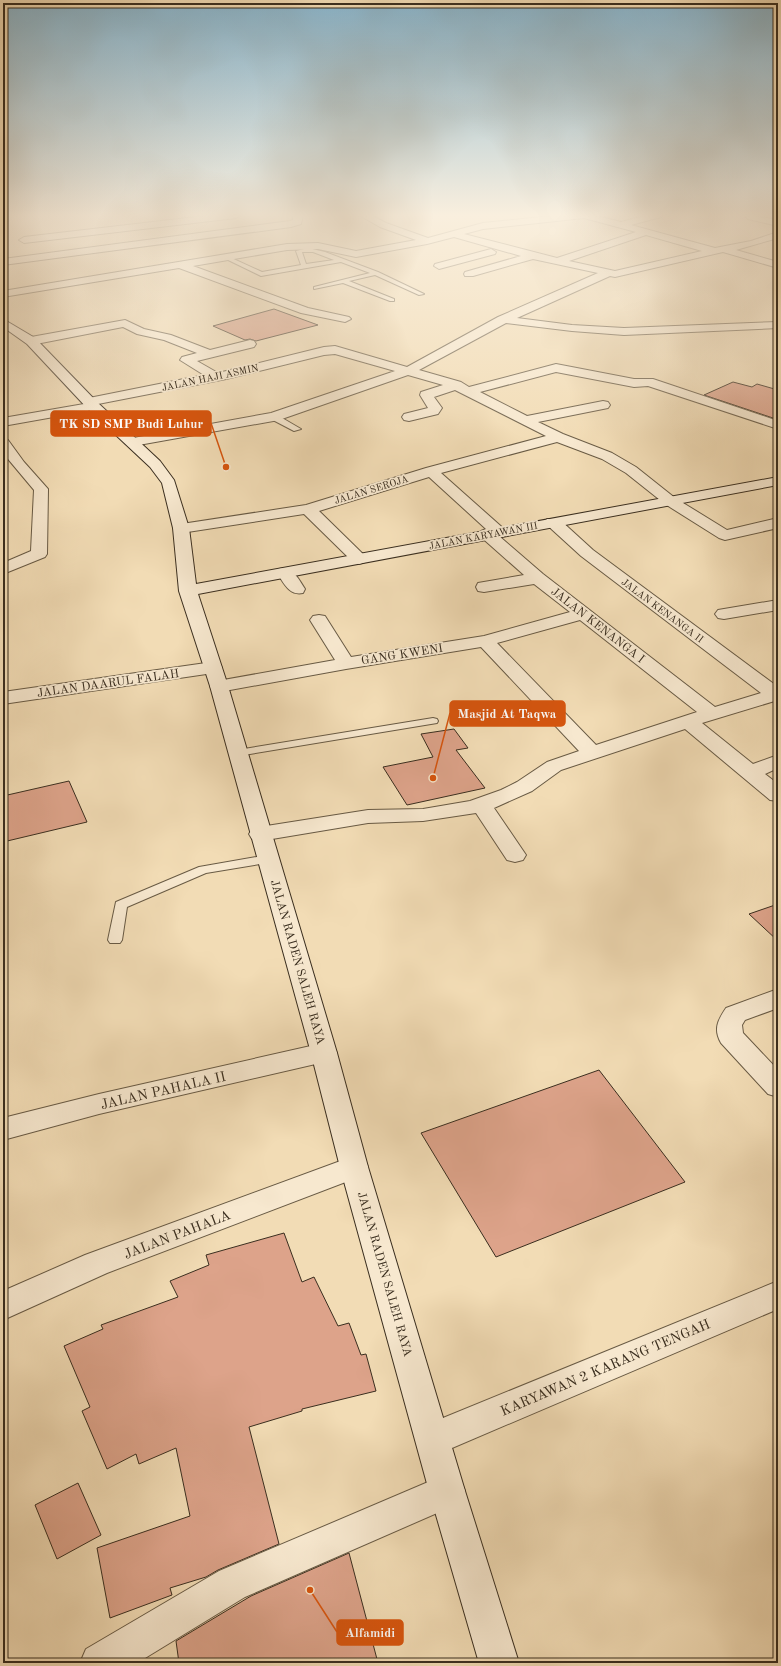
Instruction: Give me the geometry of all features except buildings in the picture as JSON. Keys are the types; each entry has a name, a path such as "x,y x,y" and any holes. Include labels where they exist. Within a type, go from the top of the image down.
{"street":[{"path":"256,293 305,311 345,319 330,326"},
{"path":"133,442 274,417 408,371 505,319 564,293"},
{"path":"487,316 536,325 640,331 734,325 778,325"},
{"name":"JALAN RADEN SALEH RAYA","path":"3,322 31,341 89,402 155,464 169,483 181,528 188,591 216,677 324,1053 354,1168 433,1438 447,1491 499,1663"},
{"path":"31,341 125,323 141,332 167,337 209,354"},
{"path":"216,377 186,360 250,344"},
{"name":"JALAN HAJI ASMIN","path":"89,402 216,377 331,350 408,371"},
{"path":"468,391 555,368 634,383 650,382 778,425"},
{"path":"408,371 456,384 558,437 613,459 631,470 670,501 725,535 778,523"},
{"path":"526,420 603,405 590,398 634,383"},
{"path":"409,417 433,411 435,408 426,395 456,384"},
{"path":"3,414 89,402"},
{"path":"3,422 89,402"},
{"name":"JALAN SEROJA","path":"181,528 308,509 431,471 558,437"},
{"path":"3,443 19,465 41,490 39,554 3,570"},
{"path":"3,468 19,465"},
{"name":"JALAN KENANGA I","path":"431,471 537,578 712,714"},
{"name":"JALAN KARYAWAN III","path":"188,591 492,533 778,481"},
{"path":"308,509 359,559"},
{"name":"JALAN KENANGA II","path":"553,522 587,553 777,695"},
{"path":"285,573 297,589"},
{"path":"484,587 537,578"},
{"path":"724,614 778,605"},
{"name":"GANG KWENI","path":"216,677 346,663 484,641 583,614"},
{"path":"319,620 346,663"},
{"path":"484,641 593,754"},
{"name":"JALAN DAARUL FALAH","path":"3,698 216,677"},
{"path":"260,834 383,815 423,814 482,806 512,794 554,766 688,721 777,695"},
{"path":"688,721 778,795"},
{"path":"750,772 778,761"},
{"path":"482,806 515,855"},
{"path":"778,998 735,1014 729,1025 730,1036 778,1087"},
{"name":"JALAN PAHALA II","path":"3,1129 99,1104 324,1053"},
{"name":"JALAN PAHALA","path":"3,1306 96,1264 354,1168"},
{"name":"KARYAWAN 2 KARANG TENGAH","path":"433,1438 778,1294"},
{"path":"100,1663 232,1584 447,1491"}],"lane":[{"path":"373,293 392,300"},
{"path":"274,417 297,429"},
{"path":"238,753 433,721"},
{"path":"114,940 121,905 203,870 268,859"}],"place":[{"name":"TK SD SMP Budi Luhur","path":"226,467"},
{"name":"Masjid At Taqwa","path":"433,778"},
{"name":"Alfamidi","path":"310,1590"}]}
